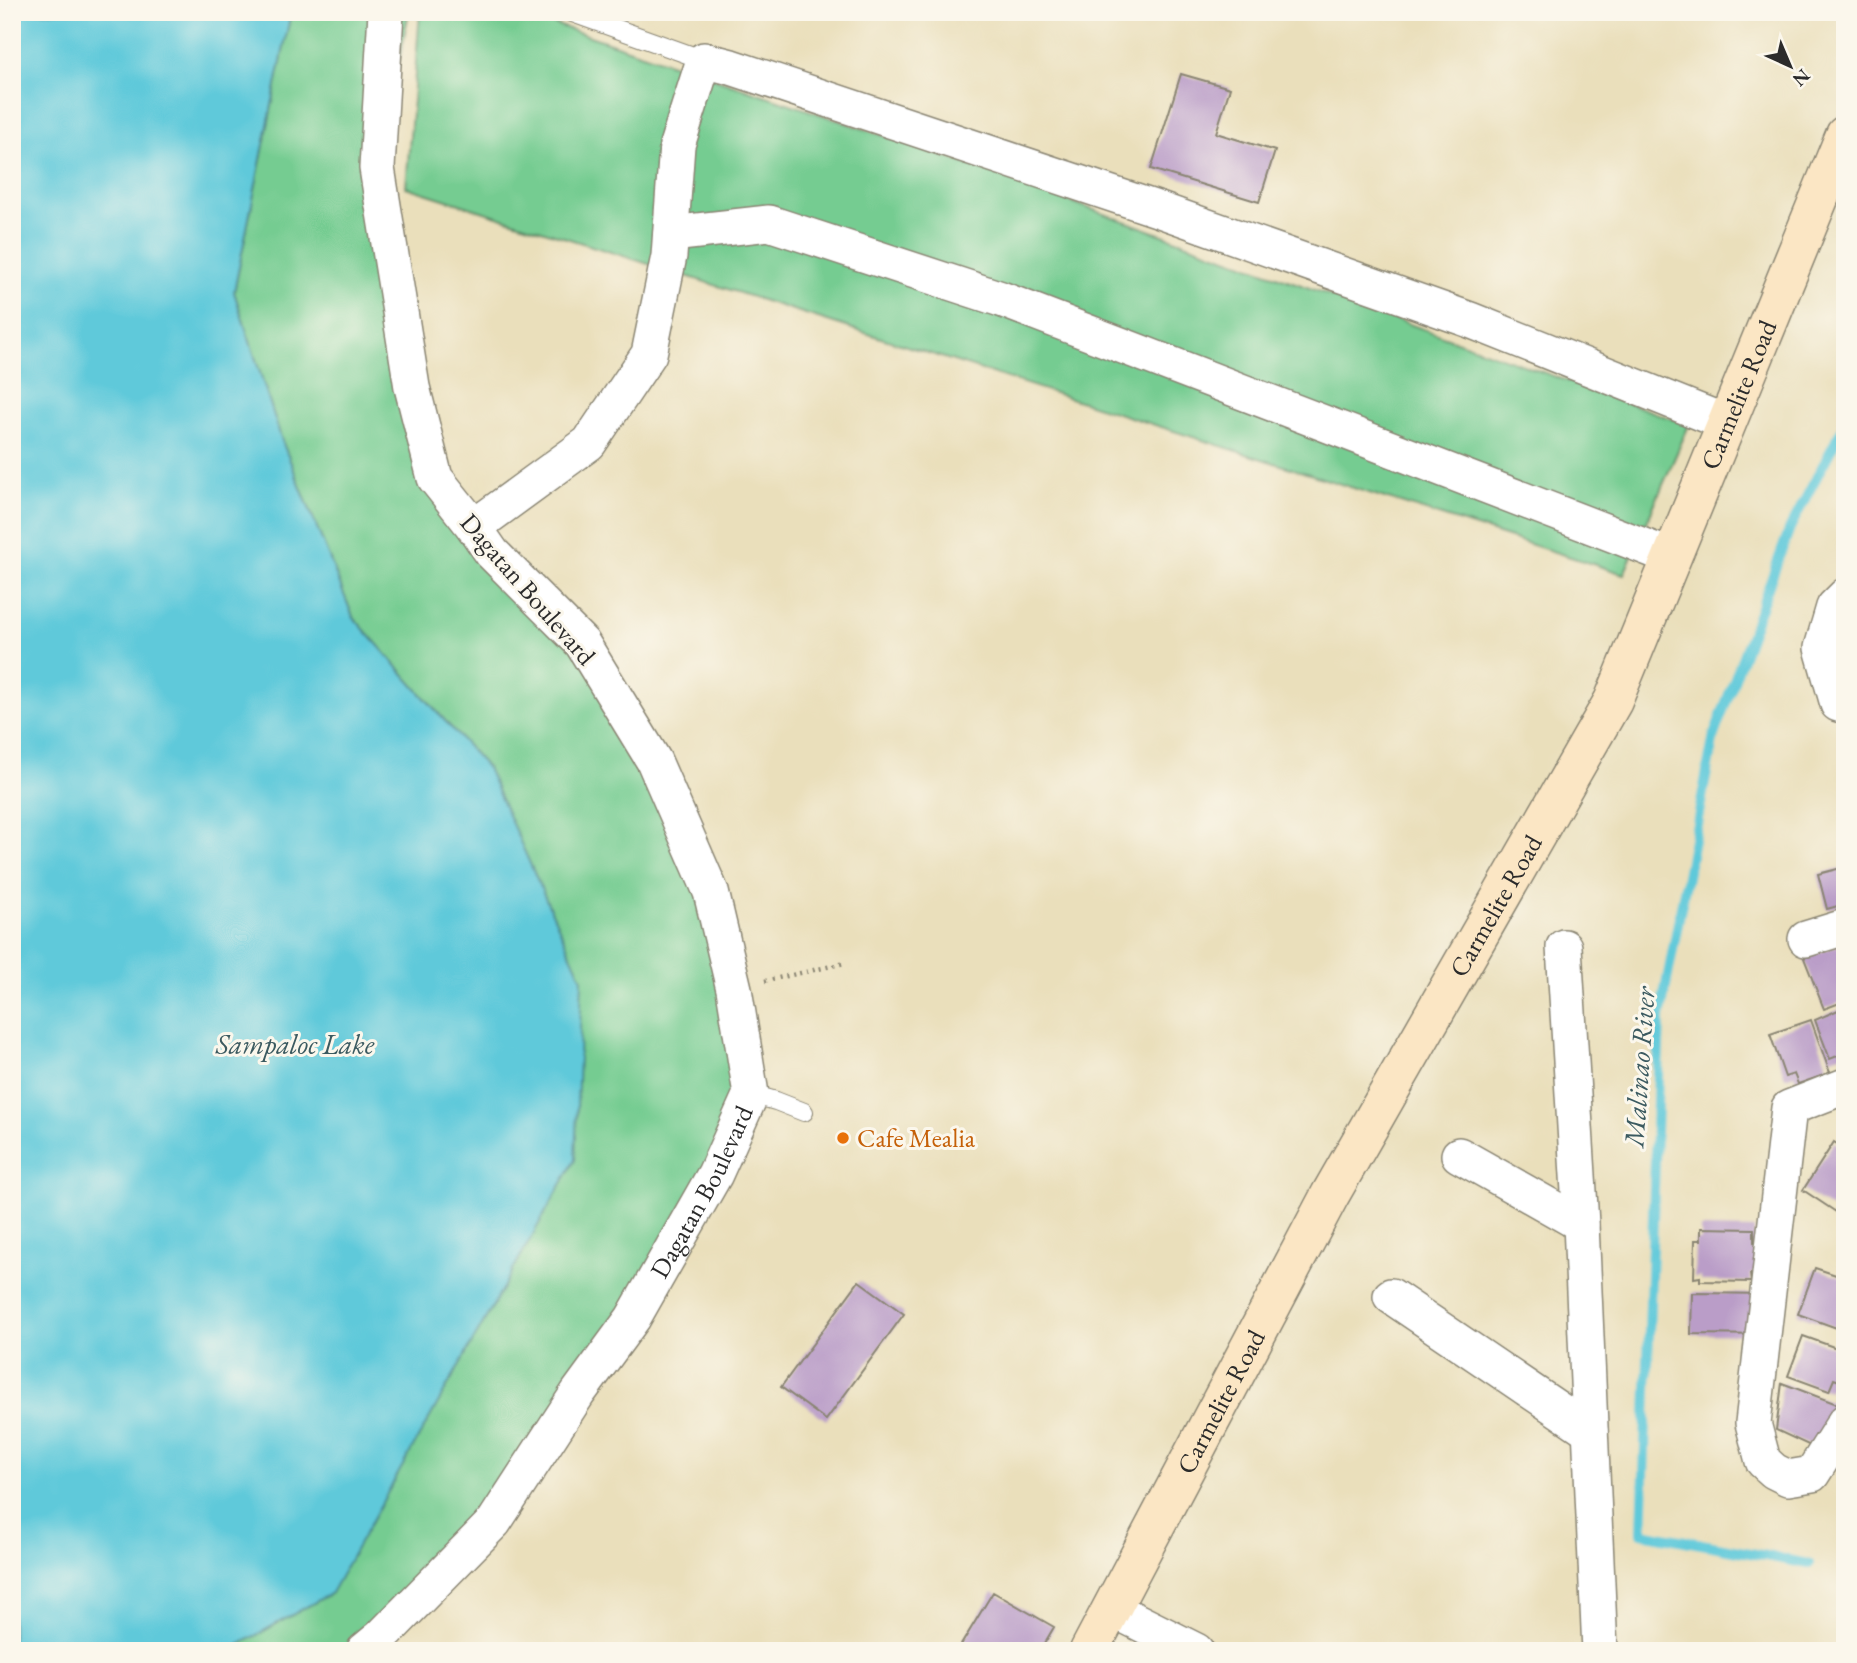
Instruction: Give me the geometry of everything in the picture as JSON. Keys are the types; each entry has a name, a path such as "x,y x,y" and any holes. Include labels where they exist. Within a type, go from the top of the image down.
{"street":[{"name":"Dagatan Boulevard","path":"364,1651 494,1522 578,1393 634,1318 715,1174 751,1094 734,989 711,892 654,761 582,643 492,553 435,478 412,387 377,168 386,12"},
{"path":"474,527 589,443 649,354 669,256 677,145 704,60 1132,200 1469,320 1727,423"},
{"name":"Carmelite Road","path":"1089,1651 1330,1195 1613,701 1845,135"},
{"path":"671,234 769,223 1001,299 1672,557"},
{"path":"1838,704 1822,648 1835,607 1845,596"},
{"path":"1806,939 1845,927"},
{"path":"1564,947 1581,1224 1600,1651"},
{"path":"1845,1086 1788,1108 1753,1423 1763,1461 1788,1478 1812,1474 1845,1422"},
{"path":"1459,1155 1581,1224"},
{"path":"1391,1296 1590,1431"},
{"path":"1112,1609 1196,1651"}],"lane":[{"path":"570,12 704,60"},
{"path":"751,1094 804,1112"}],"path":[{"path":"734,989 845,963"}],"green space":[{"path":"291,12 409,12 377,168 435,478 582,643 711,892 751,1094 494,1522 364,1651 228,1651 331,1593 487,768 353,617 282,441 234,292"},
{"path":"420,12 519,12 958,161 1689,425 1624,574 406,187"}],"water":[{"name":"Sampaloc Lake","path":"12,12 291,12 234,292 282,441 353,617 487,768 582,979 575,1160 331,1593 228,1651 12,1651"}],"building":[{"path":"1181,74 1230,88 1216,133 1275,151 1259,202 1151,169"},
{"path":"1845,867 1845,904 1827,909 1818,874"},
{"path":"1839,945 1845,960 1845,1001 1824,1009 1804,958"},
{"path":"1845,1007 1845,1053 1830,1059 1815,1020"},
{"path":"1811,1020 1830,1073 1798,1084 1794,1074 1785,1077 1770,1034"},
{"path":"1834,1142 1845,1149 1845,1218 1803,1190"},
{"path":"1701,1228 1754,1229 1754,1242 1763,1242 1762,1274 1750,1274 1751,1282 1700,1281 1700,1277 1694,1278 1695,1240 1701,1240"},
{"path":"1815,1268 1845,1278 1845,1331 1798,1314"},
{"path":"859,1281 904,1314 826,1420 781,1387"},
{"path":"1692,1293 1771,1294 1770,1335 1691,1334"},
{"path":"1803,1336 1845,1351 1845,1383 1834,1379 1829,1391 1788,1376"},
{"path":"1782,1383 1837,1404 1819,1450 1776,1430"},
{"path":"993,1592 1054,1627 1040,1651 970,1651 961,1645"}],"waterway":[{"name":"Malinao River","path":"1809,1564 1642,1533 1660,1017 1714,735 1790,528 1845,423"}],"place":[{"name":"Cafe Mealia","path":"843,1138"}]}
